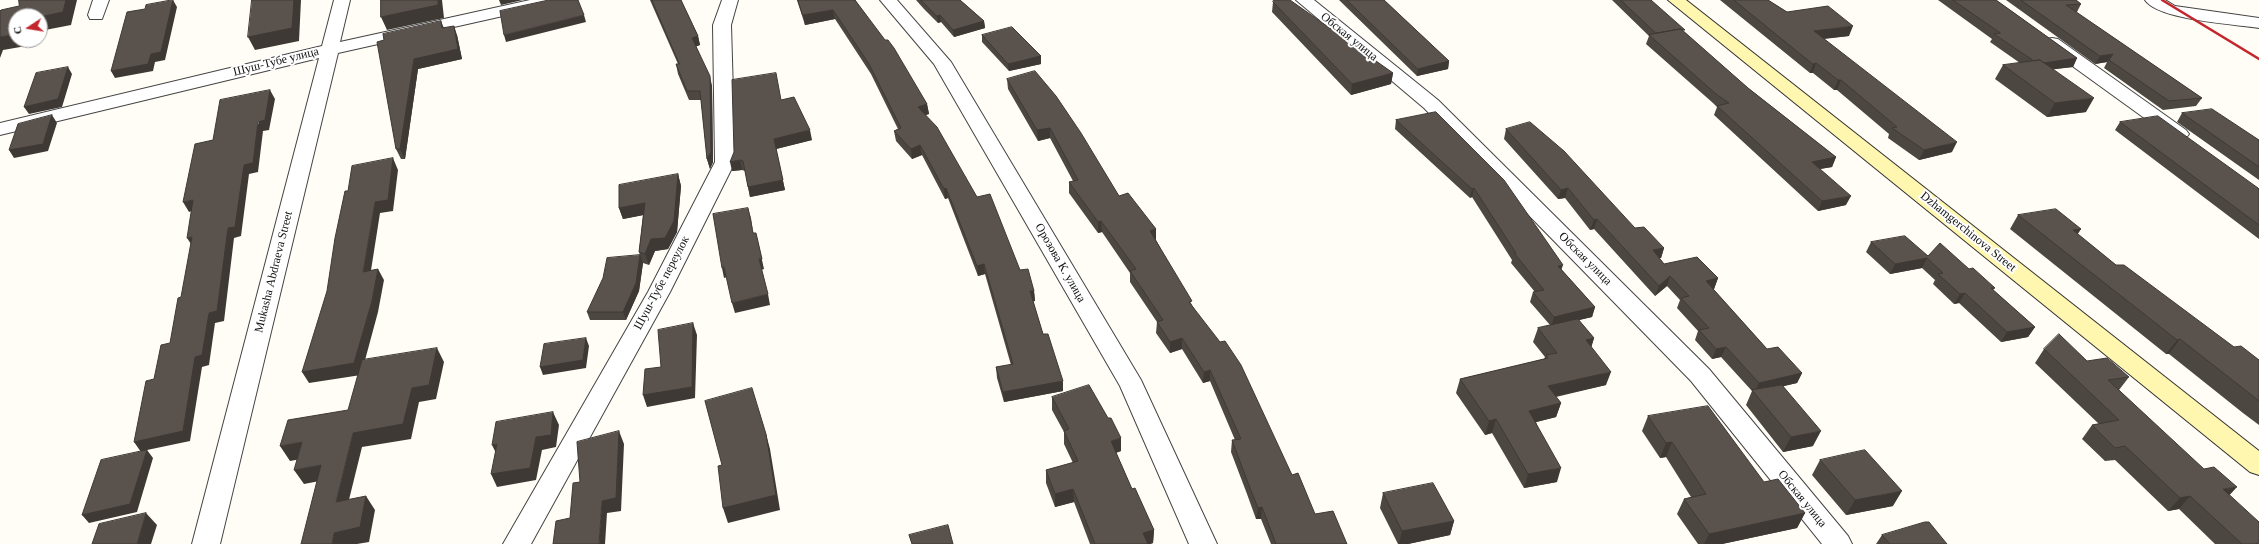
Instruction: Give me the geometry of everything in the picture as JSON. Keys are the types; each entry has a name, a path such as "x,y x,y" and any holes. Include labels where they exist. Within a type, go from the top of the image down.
{"street":[{"name":"Mukasha Abdraeva Street","path":"206,544 328,50 342,0"},
{"name":"Шуш-Тубе улица","path":"0,129 328,50 552,0"},
{"name":"Шуш-Тубе переулок","path":"517,544 659,292 725,162 722,25 730,0"},
{"name":"Орозова К. улица","path":"888,0 942,62 1132,386 1203,544"},
{"name":"Обская улица","path":"1304,0 1431,104 1700,375 1838,544"},
{"name":"Dzhamgerchinova Street","path":"1676,0 2259,465"},
{"path":"2153,0 2170,10 2259,23"},
{"path":"2171,0 2192,13"},
{"path":"2037,32 2196,146"}],"building":[{"path":"19,0 66,0 63,12 48,15 48,8 10,8 19,6"},
{"path":"173,0 161,52 151,54 148,64 111,71 127,12 145,9 146,5"},
{"path":"252,0 294,0 292,28 248,37"},
{"path":"381,0 438,0 438,5 381,17"},
{"path":"549,0 578,0 584,15 504,35 500,11"},
{"path":"652,0 681,0 698,36 692,38 710,76 711,152 707,159 700,91 687,91 676,64 679,64"},
{"path":"798,0 855,0 885,40 888,40 894,48 927,104 918,107 937,127 977,197 990,194 1020,270 1028,269 1034,291 1030,291 1043,334 1048,334 1063,381 1003,392 996,367 1013,364 984,264 977,266 946,188 944,189 920,145 911,149 894,131 901,128 869,64 833,10 803,15"},
{"path":"921,0 960,0 984,21 953,30 940,15 937,16"},
{"path":"1274,0 1290,0 1393,73 1352,84 1273,2"},
{"path":"1347,0 1384,0 1449,61 1418,69"},
{"path":"1621,0 1651,0 1685,30 1681,29 1656,33"},
{"path":"1734,0 1768,0 1787,12 1828,6 1853,26 1814,31 1957,142 1924,150 1892,128 1897,127 1841,80 1838,80 1816,63 1813,64"},
{"path":"1953,0 1996,0 2077,58 2044,63 2040,60 2034,61 1994,34 2000,33"},
{"path":"2021,0 2076,0 2081,4 2066,5 2202,98 2169,101 2109,60 2113,54 2100,56"},
{"path":"8,8 8,36 0,37 0,11"},
{"path":"441,21 442,28 454,26 458,49 414,59 400,149 396,149 377,42 384,40 383,34"},
{"path":"1012,27 1041,56 1008,64 982,35"},
{"path":"1681,29 1748,88 1836,157 1812,162 1851,196 1822,201 1717,106 1729,103 1716,94 1649,35"},
{"path":"2040,60 2094,98 2055,103 2003,65"},
{"path":"68,67 58,99 24,107 36,73"},
{"path":"1035,71 1056,96 1081,133 1119,196 1128,193 1156,229 1150,231 1192,301 1189,302 1220,342 1225,341 1241,365 1292,475 1298,473 1315,514 1333,511 1347,544 1276,544 1262,507 1258,508 1248,483 1232,440 1241,439 1210,370 1204,372 1182,338 1170,342 1157,322 1163,320 1130,271 1136,269 1101,221 1098,222 1069,182 1078,180 1050,128 1037,130 1007,79"},
{"path":"776,73 781,100 794,97 810,130 774,139 783,180 748,187 743,161 740,160 730,162 734,152 732,80"},
{"path":"270,90 265,120 258,122 253,163 244,165 235,227 228,228 217,311 209,313 202,355 195,357 183,431 134,442 146,381 154,379 161,345 170,343 178,298 181,297 192,237 187,238 193,200 183,202 195,144 213,140 220,100"},
{"path":"2212,109 2259,140 2259,167 2182,113"},
{"path":"1436,112 1504,180 1563,265 1558,266 1595,307 1554,317 1533,292 1544,290 1514,253 1516,253 1474,188 1472,189 1396,120"},
{"path":"52,115 43,144 9,150 18,124"},
{"path":"2158,116 2259,189 2259,225 2120,122"},
{"path":"1530,122 1564,151 1635,228 1644,227 1664,248 1653,250 1664,264 1697,257 1718,278 1706,281 1767,349 1778,347 1802,373 1759,383 1726,347 1716,349 1699,330 1709,328 1681,298 1689,296 1670,276 1659,286 1597,219 1594,220 1568,188 1561,190 1506,129"},
{"path":"393,158 388,200 375,202 363,272 378,269 372,301 354,363 302,372 327,291 335,238 345,191 348,191 352,166"},
{"path":"678,174 674,221 665,238 651,239 645,254 639,252 645,203 619,208 619,185"},
{"path":"748,208 753,233 756,233 762,259 759,259 768,294 732,303 724,267 722,268 713,214"},
{"path":"2056,209 2081,229 2073,230 2116,265 2124,265 2234,347 2241,346 2259,360 2259,401 2180,339 2177,340 2018,215"},
{"path":"1905,236 1928,256 1940,243 1969,269 1973,268 1995,288 1991,288 2035,327 2007,332 1965,293 1960,294 1938,274 1943,273 1927,258 1895,264 1871,242"},
{"path":"640,255 636,283 623,312 587,312 603,278 607,258"},
{"path":"1578,319 1594,338 1586,340 1611,372 1548,386 1561,403 1529,411 1561,468 1528,474 1496,419 1489,421 1460,379 1548,358 1546,355 1557,353 1538,328"},
{"path":"693,323 692,387 643,395 645,369 661,367 658,330"},
{"path":"2059,334 2087,361 2107,358 2129,377 2108,380 2204,469 2214,467 2237,487 2223,489 2259,522 2259,543 2242,544 2190,496 2180,498 2125,446 2115,448 2092,425 2119,420 2044,349"},
{"path":"586,338 583,360 540,367 544,344"},
{"path":"437,348 429,385 412,388 403,424 353,433 336,502 366,496 360,527 334,533 332,544 301,544 321,465 294,470 302,442 280,446 288,420 348,410 362,360"},
{"path":"1089,385 1108,418 1111,418 1121,438 1111,441 1132,489 1135,488 1154,530 1143,533 1148,544 1095,544 1073,489 1055,494 1046,470 1078,461 1064,431 1069,429 1052,397"},
{"path":"1782,385 1821,431 1791,437 1752,390"},
{"path":"752,388 766,434 776,495 723,508 718,466 722,465 705,401"},
{"path":"1708,406 1764,482 1778,479 1805,513 1709,534 1684,499 1706,494 1672,442 1666,443 1648,416"},
{"path":"553,412 551,435 536,437 530,468 491,474 497,444 492,445 496,422"},
{"path":"619,431 616,498 602,501 599,544 553,544 556,521 570,518 573,483 580,482 577,442"},
{"path":"147,450 130,504 82,515 101,460"},
{"path":"1865,450 1902,491 1855,500 1820,460"},
{"path":"1433,483 1454,521 1402,531 1383,493"},
{"path":"146,513 137,544 92,544 99,524"},
{"path":"1929,522 1947,544 1890,544 1882,535"},
{"path":"948,525 953,544 912,544 909,535"}],"railway":[{"path":"2162,0 2259,59"}]}
